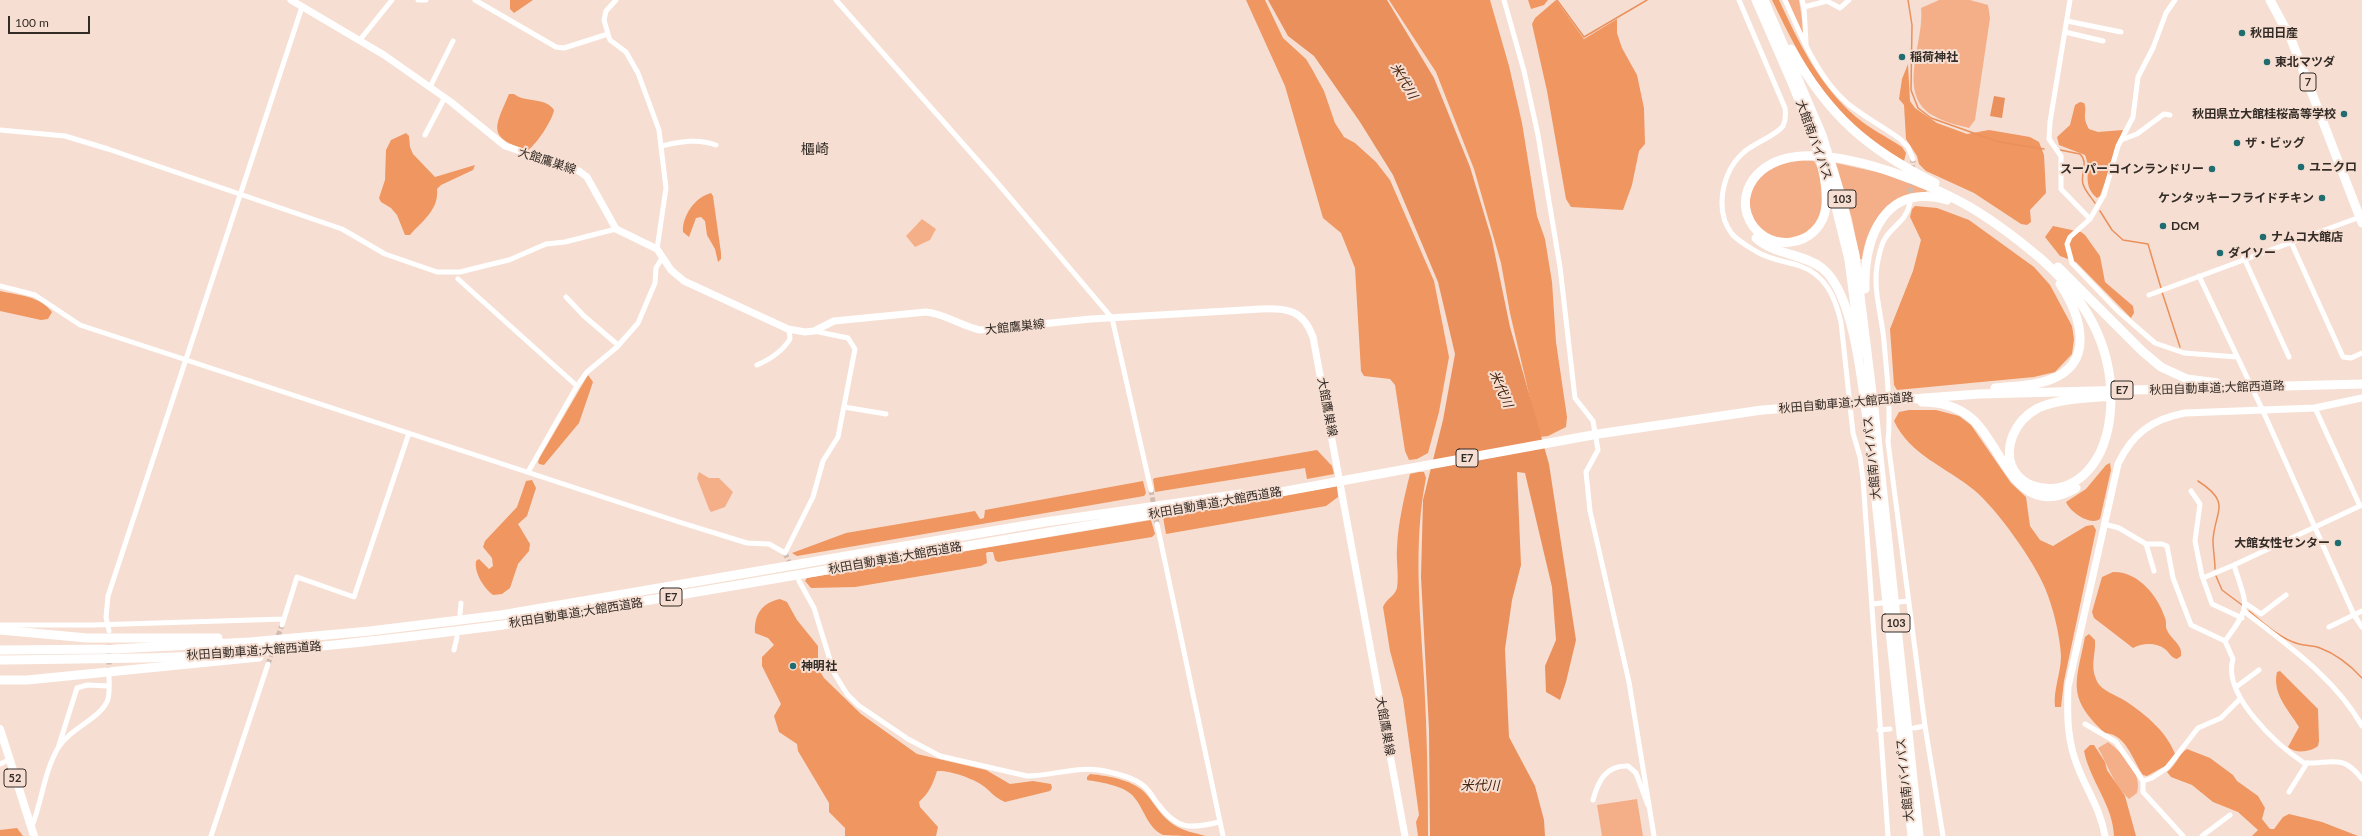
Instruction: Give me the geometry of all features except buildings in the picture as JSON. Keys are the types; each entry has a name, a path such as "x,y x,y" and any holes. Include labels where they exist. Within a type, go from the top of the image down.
{"highway":[{"name":"大館南バイパス","path":"1756,0 1791,80 1824,165 1843,232 1859,331 1870,441 1905,744 1919,836"},
{"name":"大館南バイパス","path":"1765,0 1822,135 1841,196 1860,281 1874,409 1912,836"},
{"path":"1765,0 1806,74 1841,120 1886,156 1949,190 2005,224 2036,247 2147,356 2178,376 2218,383 2322,384"},
{"name":"7","path":"2270,0 2291,39 2360,214"},
{"path":"1791,80 1820,162 1826,188 1826,205 1819,226 1803,240 1789,244 1768,239 1756,230 1748,217 1746,201 1749,186 1759,172 1772,163 1809,154"},
{"path":"1870,441 1849,318 1838,287 1827,273 1813,262 1776,250 1758,240 1747,228 1740,211 1742,187 1755,168 1776,155 1809,154 1837,157 1890,167 1949,190"},
{"path":"1837,157 1918,182 1960,202 1988,218 2016,238 2056,273 2084,306 2100,336 2112,370"},
{"path":"1874,409 1865,283 1868,248 1877,225 1886,212 1898,203 1922,196 1947,200 1988,218"},
{"path":"1922,397 2045,381 2064,372 2076,357 2080,344 2080,329 2071,302 2053,275 2016,238"},
{"path":"1900,400 1939,403 1963,412 1982,430 2008,471 2019,484 2031,492 2051,496 2072,491 2084,483 2096,472 2104,458 2110,442 2113,401 2110,348 2098,320 2080,291 2062,271"},
{"name":"秋田自動車道;大館西道路","path":"0,660 176,657 316,646 425,635 617,607 1226,502 1598,434 1762,410 1825,404 1900,400 1922,397 2362,384"},
{"path":"2113,401 2108,427 2101,450 2091,467 2079,480 2062,488 2046,489 2030,485 2019,475 2012,461 2011,439 2022,420 2034,411 2048,404 2180,389"},
{"name":"秋田自動車道;大館西道路","path":"0,650 174,647 370,631 501,615 1037,524 1335,481"},
{"path":"0,630 86,638 159,639 212,638 338,630 370,631"},
{"path":"0,680 27,680 106,671 186,665 260,657 316,646"},
{"path":"1905,744 1906,836"},
{"path":"1905,744 1926,836"}],"main road":[{"name":"大館鷹巣線","path":"292,0 430,87 505,146 578,171 587,177 616,229"},
{"path":"616,229 657,249 671,270 684,281 789,329 814,331"},
{"name":"大館鷹巣線","path":"814,331 834,321 926,312 939,314 966,327 980,330 1112,318 1276,308 1289,310 1308,323 1314,337 1405,836"},
{"path":"2105,836 2094,800 2073,753 2067,722 2068,687 2118,464 2124,451 2142,429 2168,416 2184,413 2315,408 2362,398"},
{"name":"52","path":"0,729 34,836"}],"street":[{"path":"359,41 392,0"},
{"path":"418,0 426,0"},
{"path":"475,0 556,47 564,48 608,34"},
{"path":"616,0 606,11 604,20 608,34 610,40 626,52 638,73 659,130 666,188 657,249"},
{"path":"836,0 995,180 1112,318 1151,490"},
{"path":"1504,0 1524,71 1538,135 1560,267 1575,398 1593,421 1598,450 1586,472 1590,511 1629,682 1654,836"},
{"path":"1739,0 1785,108 1786,119 1782,127 1754,144 1742,154 1733,165 1726,177 1722,201 1724,215 1733,235 1758,252 1771,259 1800,266 1823,280 1838,307 1842,328 1853,433 1863,479 1879,730 1888,836"},
{"path":"1785,0 1806,45 1824,76 1846,102 1900,139 1908,147 1913,159"},
{"path":"1802,0 1804,7 1806,45"},
{"path":"1804,7 1826,1 1840,8 1850,0"},
{"path":"2070,0 2050,122 2049,139 2061,156 2061,189 2090,219"},
{"path":"2175,0 2166,13 2153,48 2138,77 2133,117 2121,140 2104,195 2090,219 2070,237 2067,244 2072,263 2118,311 2155,343 2189,354 2237,357"},
{"path":"109,631 108,596 302,7"},
{"path":"2067,21 2121,32"},
{"path":"2065,32 2103,41"},
{"path":"430,87 453,41"},
{"path":"425,135 444,97"},
{"path":"2121,140 2137,134 2164,114 2170,115"},
{"path":"0,130 65,136 240,193 342,229 385,254 437,272 460,272 509,260 546,244 565,242 616,229"},
{"path":"661,146 688,141 707,142 716,145"},
{"path":"1910,203 1908,215 1885,238 1877,268 1877,302 1884,341 1890,423 1888,442 1925,726 1943,836"},
{"path":"2150,295 2244,258 2291,242 2360,214"},
{"path":"2291,242 2343,357 2351,358 2362,352"},
{"path":"528,472 577,386 587,372 618,345 638,323 648,303 655,283 656,268 662,258"},
{"path":"2244,258 2289,357"},
{"path":"2199,276 2263,410 2354,615 2362,627"},
{"path":"458,279 577,386"},
{"path":"0,286 35,295 80,325 747,543 769,544 785,553 813,496 822,464 838,437 855,349 848,338 814,331"},
{"path":"566,297 584,316 618,345"},
{"path":"757,365 769,360 786,345 790,340 789,329"},
{"path":"844,407 886,414"},
{"path":"2203,578 2361,506 2315,408"},
{"path":"282,625 296,577 354,597 409,433"},
{"path":"2191,490 2200,504 2195,541 2203,578 2212,604 2242,618"},
{"path":"1157,524 1222,836"},
{"path":"2104,524 2119,528 2146,544 2162,544 2167,546 2173,578 2191,625 2225,641 2233,659 2230,669 2240,699 2284,749 2307,764 2333,761 2344,762 2351,766 2362,779"},
{"path":"2146,544 2154,571"},
{"path":"2225,641 2245,612 2245,603 2234,565"},
{"path":"799,581 814,608 834,673 847,694 872,716 908,739 940,756 1027,776 1088,769 1106,771 1132,779 1147,789 1168,816 1177,824 1196,827 1220,822"},
{"path":"2245,603 2261,614 2286,595"},
{"path":"1899,602 1908,601"},
{"path":"460,614 461,603"},
{"path":"1872,604 1882,603"},
{"path":"2328,627 2362,611"},
{"path":"2245,612 2294,651 2335,689 2352,708 2362,726"},
{"path":"0,625 108,624 284,619"},
{"path":"454,650 457,637"},
{"path":"211,836 268,664"},
{"path":"2236,687 2259,670"},
{"path":"59,747 68,735 103,708 109,697 109,674"},
{"path":"31,827 50,766 59,747 77,688 87,685 109,686"},
{"path":"2143,781 2152,778 2167,768 2198,728 2221,718 2240,699"},
{"path":"2086,724 2116,742 2143,781 2143,792 2183,836"},
{"path":"1914,728 1925,726"},
{"path":"1879,730 1890,729"},
{"path":"0,764 10,760"},
{"path":"2289,792 2307,764"},
{"path":"1593,800 1602,776 1612,769 1628,766 1636,773 1650,809"},
{"path":"2202,836 2230,815"}],"shaded area":[{"path":"510,0 533,0 514,13 510,9"},
{"path":"1246,0 1265,0 1283,38 1306,59 1312,69 1324,91 1335,123 1344,137 1355,143 1376,162 1390,180 1434,281 1449,357 1439,412 1428,453 1417,459 1409,460 1405,451 1395,385 1390,379 1364,376 1361,371 1355,268 1341,233 1323,218 1285,86"},
{"path":"1389,0 1490,0 1509,66 1522,123 1537,216 1545,239 1552,282 1556,342 1567,417 1566,427 1548,436 1539,437 1510,313 1501,263 1474,169 1436,72"},
{"path":"1528,0 1548,0 1544,5 1531,9"},
{"path":"1556,0 1584,39 1617,19 1617,33 1622,48 1637,75 1644,108 1645,144 1639,151 1632,185 1623,210 1571,207 1566,199 1547,91 1532,24 1535,18"},
{"path":"1772,0 1779,0 1811,63 1831,91 1843,105 1861,121 1902,147 1906,153 1904,161 1858,130 1840,112 1810,71 1784,25"},
{"path":"1787,0 1799,0 1804,32 1802,33"},
{"path":"1939,0 1970,0 1988,5 1990,18 1975,120 1969,128 1946,122 1934,116 1922,107 1916,95 1914,67 1921,22 1921,8"},
{"path":"1908,64 1910,101 1915,108 1937,123 1967,134 1989,130 2030,137 2039,142 2044,155 2046,193 2030,210 2031,222 2027,225 2021,224 1974,193 1926,171 1919,164 1917,156 1906,139 1904,105 1899,99 1902,79"},
{"path":"509,94 546,103 554,110 544,131 528,150 505,141 500,136 498,123"},
{"path":"2080,102 2084,103 2085,106 2085,120 2089,129 2098,132 2123,130 2100,196 2097,198 2089,188 2088,167 2085,155 2059,145 2057,137 2070,125 2075,105"},
{"path":"406,133 409,136 410,147 413,154 435,177 475,165 473,170 441,185 437,189 437,196 433,209 410,235 405,235 397,215 391,208 381,202 379,198 385,180 386,150 391,140"},
{"path":"1799,160 1814,161 1817,166 1823,194 1822,208 1815,224 1804,235 1789,239 1780,238 1764,231 1758,225 1751,210 1751,192 1757,179 1764,173 1789,162"},
{"path":"1836,163 1881,173 1927,190 1926,192 1913,194 1901,199 1890,205 1882,213 1874,222 1869,233 1862,259 1860,259 1852,219"},
{"path":"711,193 713,196 721,253 721,259 718,262 715,249 707,235 705,221 701,217 696,218 689,237 683,232 683,226 687,214 691,208 705,195"},
{"path":"1915,206 1937,208 1969,220 2034,267 2050,285 2072,326 2074,339 2072,354 2055,372 2034,377 1897,390 1894,385 1890,329 1913,271 1921,240 1910,217 1912,209"},
{"path":"922,219 936,229 930,240 915,247 906,236"},
{"path":"2053,226 2081,232 2085,235 2100,256 2105,282 2133,306 2134,313 2131,318 2076,262 2060,256 2045,237"},
{"path":"0,291 35,299 52,312 48,319 41,320 0,311"},
{"path":"588,375 593,382 579,423 544,465 539,464 538,462 540,457"},
{"path":"1909,410 1936,410 1959,416 1971,425 2011,483 2026,497 2030,526 2040,540 2053,546 2086,526 2093,525 2096,530 2064,681 2061,707 2055,707 2056,688 2061,662 2059,639 2051,604 2040,577 2014,536 1983,498 1963,482 1919,452 1901,433 1894,421 1899,412"},
{"path":"1317,450 1332,466 1334,474 1307,479 1305,468 1155,492 1153,479 1155,478"},
{"path":"2110,463 2111,470 2100,519 2091,521 2076,514 2066,502 2086,489 2106,465"},
{"path":"699,472 709,478 719,478 733,492 725,507 711,512 697,478"},
{"path":"1424,472 1426,478 1420,527 1419,603 1426,718 1428,836 1418,836 1416,822 1419,815 1403,699 1390,651 1383,607 1397,588 1397,548 1402,511 1410,474"},
{"path":"532,480 536,488 527,516 518,524 530,544 529,551 518,564 510,588 502,594 493,595 480,580 476,561 479,559 489,569 493,566 492,558 483,547 485,541 517,507 526,481"},
{"path":"1143,481 1146,493 1144,496 797,556 792,553 846,533 975,511 980,519 984,518 985,510"},
{"path":"1337,486 1338,497 1326,506 1166,534 1163,517"},
{"path":"1151,520 1155,534 1152,537 998,562 995,560 993,552 988,552 986,553 987,563 981,566 855,587 811,588 805,581 807,578"},
{"path":"2113,572 2131,576 2146,586 2162,610 2166,620 2167,630 2179,645 2181,656 2177,659 2171,656 2165,649 2153,644 2145,644 2133,648 2094,618 2092,612 2102,577"},
{"path":"780,599 787,602 797,620 818,646 818,668 824,678 861,714 917,754 986,770 1010,784 1033,781 1051,784 1052,788 1050,791 1005,802 982,785 972,780 954,773 937,771 930,788 919,802 920,807 938,827 936,836 845,836 845,828 829,812 829,803 798,751 797,744 779,732 774,716 781,704 762,666 762,657 774,645 768,638 755,633 755,626 760,610 768,603"},
{"path":"2089,634 2095,640 2093,669 2098,683 2105,690 2127,702 2148,718 2167,738 2175,754 2165,766 2147,776 2143,775 2128,748 2112,734 2105,733 2084,709 2079,699 2077,678 2085,637"},
{"path":"2280,671 2318,709 2319,741 2318,746 2311,750 2295,751 2288,747 2299,727 2279,694 2276,680 2277,672"},
{"path":"2108,742 2120,752 2130,764 2137,779 2137,793 2129,799 2115,782 2098,748"},
{"path":"2090,745 2094,745 2105,762 2107,770 2125,796 2136,836 2114,836 2110,814 2091,773 2084,751"},
{"path":"2187,749 2210,758 2233,775 2237,781 2258,796 2265,808 2262,819 2270,829 2274,829 2283,817 2289,814 2322,822 2358,836 2252,836 2258,830 2238,812 2213,802 2192,785 2171,777 2167,772"},
{"path":"1090,774 1129,782 1142,790 1163,815 1174,825 1206,836 1163,835 1149,822 1139,804 1131,794 1116,786 1087,780 1087,777"},
{"path":"1637,799 1643,836 1602,836 1597,805"},
{"path":"17,828 23,836 0,836 0,830"}],"water":[{"name":"米代川","path":"1268,0 1387,0 1434,78 1470,167 1492,240 1510,327 1549,464 1576,640 1560,700 1546,692 1545,666 1556,640 1552,587 1525,473 1517,472 1521,565 1512,600 1505,649 1509,737 1535,786 1544,820 1545,836 1430,836 1429,729 1421,577 1423,500 1443,420 1455,354 1438,282 1393,175 1360,122 1314,56 1288,36"},
{"path":"1994,96 2005,98 2002,118 1990,116"}],"waterway":[{"path":"1557,0 1584,37 1647,0"},
{"path":"1908,0 1912,25 1911,90 1918,108 1931,118 1999,142 2044,149"},
{"path":"2060,150 2080,154 2083,157 2083,184 2095,203"},
{"path":"2100,211 2112,230 2123,240 2148,244 2161,288"},
{"path":"2162,292 2180,347"},
{"path":"2198,481 2215,495 2218,501 2219,508 2213,540 2215,569"},
{"path":"2216,576 2222,590 2242,605"},
{"path":"2249,611 2272,630 2292,642 2317,647 2332,654 2348,665 2362,678"}],"tunnel":[{"path":"1910,200 1913,159"},
{"path":"1151,490 1157,524"},
{"path":"785,553 791,567"},
{"path":"268,664 282,625"},
{"path":"109,637 109,673"}],"place":[{"name":"秋田日産","path":"2242,33"},
{"name":"稲荷神社","path":"1902,57"},
{"name":"東北マツダ","path":"2267,62"},
{"name":"秋田県立大館桂桜高等学校","path":"2344,114"},
{"name":"ザ・ビッグ","path":"2237,143"},
{"name":"ユニクロ","path":"2301,167"},
{"name":"スーパーコインランドリー","path":"2212,169"},
{"name":"ケンタッキーフライドチキン","path":"2322,198"},
{"name":"DCM","path":"2163,226"},
{"name":"ナムコ大館店","path":"2263,237"},
{"name":"ダイソー","path":"2220,253"},
{"name":"大館女性センター","path":"2338,543"},
{"name":"神明社","path":"793,666"}],"district":[{"name":"櫃崎","path":"815,149"}]}
